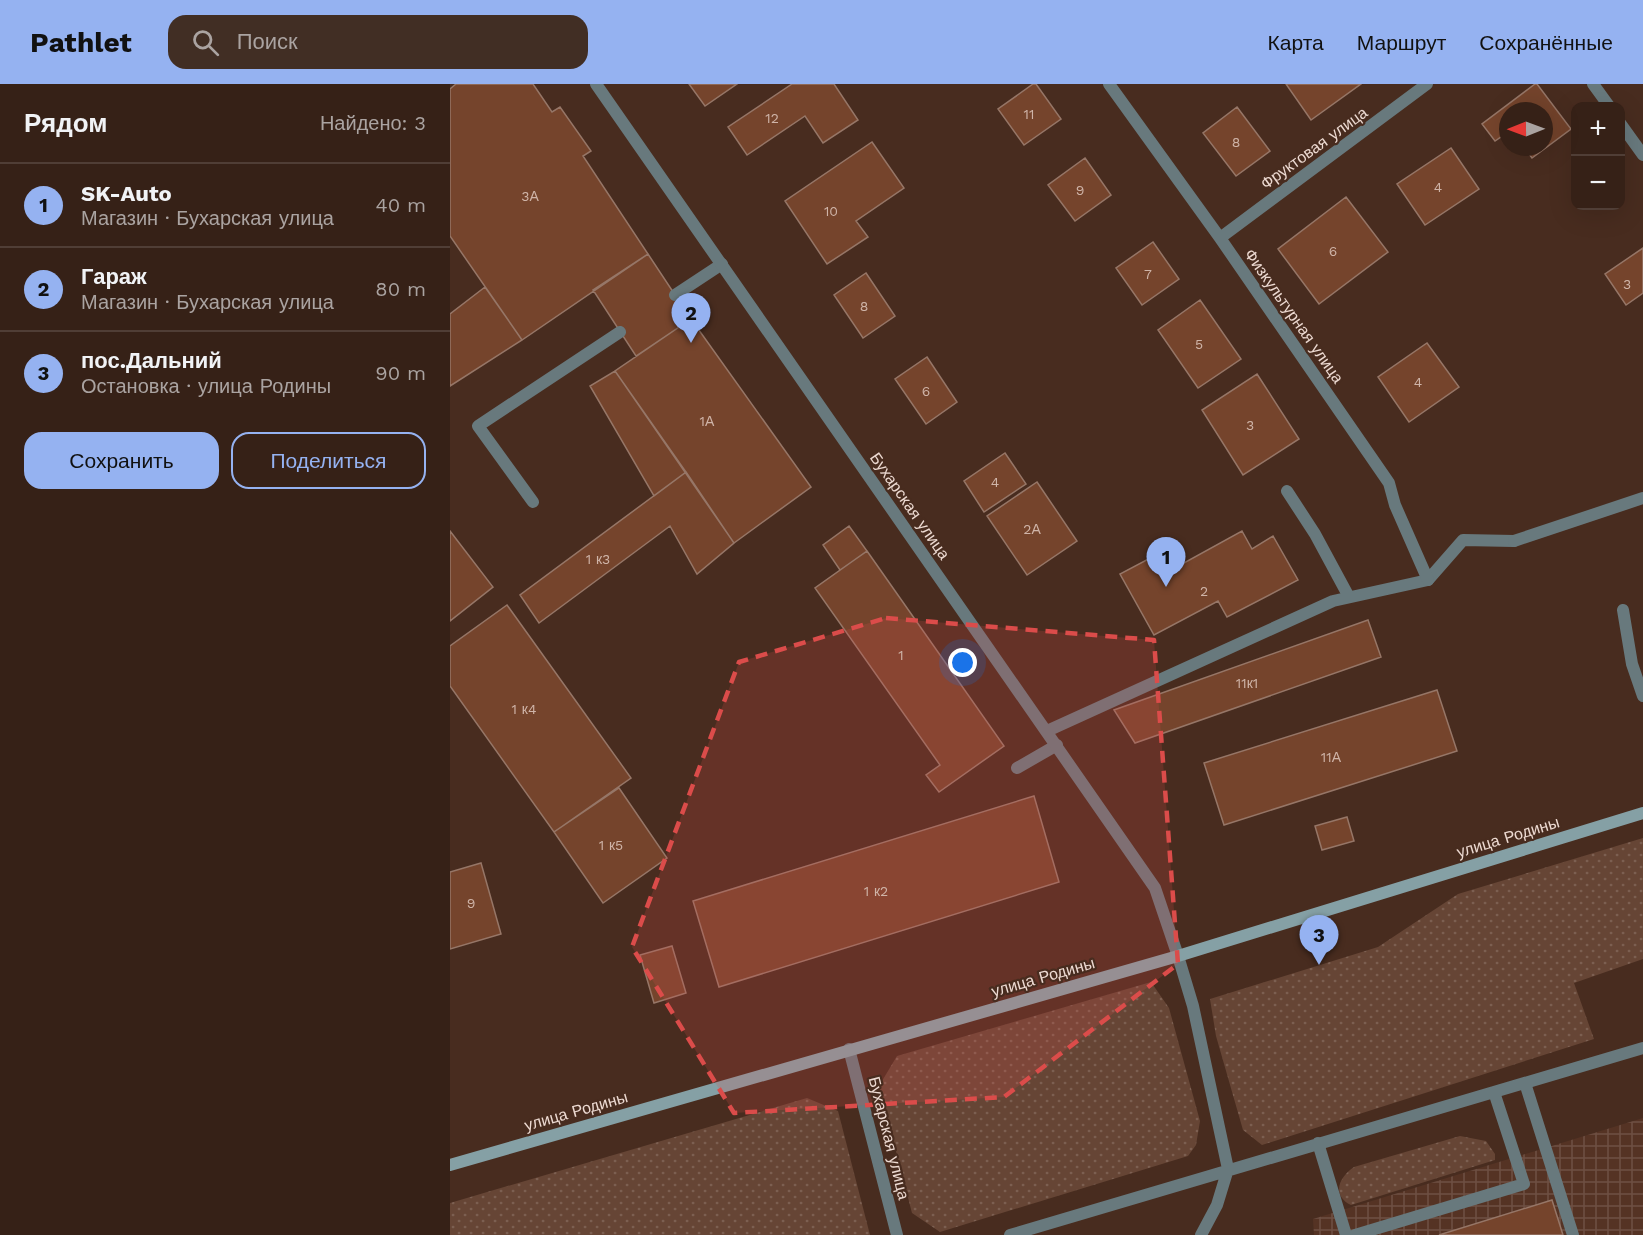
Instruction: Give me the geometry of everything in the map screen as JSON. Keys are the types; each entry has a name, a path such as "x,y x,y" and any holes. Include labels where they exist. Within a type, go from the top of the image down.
{"street":[{"name":"Бухарская улица","path":"596,84 1155,888 1193,1006 1228,1169"},
{"name":"Физкультурная улица","path":"1108,84 1220,238 1389,483 1395,505 1428,580"},
{"name":"Фруктовая улица","path":"1220,238 1427,84"},
{"path":"1593,84 1606,102"},
{"path":"1625,130 1643,155"},
{"path":"675,295 722,264"},
{"path":"533,502 478,426 620,333"},
{"path":"1287,491 1315,534 1349,597"},
{"path":"1047,731 1333,601 1428,580 1463,540 1514,541 1643,498"},
{"path":"1623,610 1632,664 1643,696"},
{"path":"1017,768 1056,745"},
{"name":"улица Родины","path":"450,1165 1178,956 1643,813"},
{"path":"1010,1235 1643,1048"},
{"name":"Бухарская улица","path":"849,1049 897,1235"},
{"path":"1525,1083 1573,1235"},
{"path":"1355,1235 1524,1184 1494,1092"},
{"path":"1318,1143 1346,1235"},
{"path":"1201,1235 1217,1205 1228,1169"}],"highlighted area":[{"path":"886,618 1154,640 1178,964 1004,1097 734,1113 632,947 739,662"}],"shaded area":[{"path":"1643,838 1643,959 1574,983 1594,1039 1262,1145 1243,1130 1216,1036 1210,999 1378,947 1458,894"},
{"path":"1151,982 1169,1008 1200,1121 1196,1145 1188,1156 940,1232 912,1213 879,1086 897,1056"},
{"path":"807,1098 838,1111 870,1235 450,1235 450,1203"},
{"path":"1643,1118 1643,1235 1314,1235 1313,1219"},
{"path":"1460,1136 1486,1141 1495,1154 1495,1160 1351,1205 1341,1196 1339,1186 1341,1181 1354,1167"}],"building":[{"path":"456,84 533,84 552,112 560,107 591,151 583,156 648,254 522,340 450,236 450,89"},
{"path":"689,84 737,84 705,106"},
{"path":"792,84 834,84 858,120 823,143 805,116 747,155 728,127"},
{"path":"1036,84 1061,119 1024,145 998,109"},
{"path":"1286,84 1361,84 1311,120"},
{"path":"1537,84 1551,102 1511,102"},
{"path":"1553,105 1571,129 1553,142"},
{"path":"1237,107 1270,151 1236,176 1203,133"},
{"path":"1499,111 1499,138 1495,141 1482,124"},
{"path":"872,142 904,188 856,221 868,237 827,264 785,201"},
{"path":"1451,148 1479,189 1425,225 1397,184"},
{"path":"1085,158 1111,195 1075,221 1048,185"},
{"path":"1346,197 1388,252 1319,304 1278,249"},
{"path":"1153,242 1179,279 1142,305 1116,268"},
{"path":"1643,248 1643,293 1626,305 1605,274"},
{"path":"648,254 691,319 636,356 593,290"},
{"path":"866,273 895,316 863,338 834,295"},
{"path":"485,287 522,340 450,386 450,314"},
{"path":"1200,300 1241,359 1198,388 1158,330"},
{"path":"691,319 811,487 734,543 615,371"},
{"path":"1427,343 1459,387 1409,422 1378,377"},
{"path":"927,357 957,402 926,424 895,379"},
{"path":"615,371 686,472 654,496 590,386"},
{"path":"1257,374 1299,439 1243,475 1202,410"},
{"path":"1005,453 1026,484 984,512 964,481"},
{"path":"686,472 734,543 697,574 670,526 539,623 520,595"},
{"path":"1037,482 1077,541 1027,575 987,516"},
{"path":"849,526 867,551 840,570 823,545"},
{"path":"450,531 493,587 450,621"},
{"path":"1242,531 1252,549 1273,536 1298,580 1227,617 1218,601 1154,635 1120,574 1173,546 1184,563"},
{"path":"867,551 1004,746 939,792 926,775 940,765 815,588"},
{"path":"507,605 631,778 554,832 450,686 450,646"},
{"path":"1368,620 1381,657 1135,743 1114,710"},
{"path":"1437,690 1457,751 1224,825 1204,763"},
{"path":"619,788 667,858 603,903 554,832"},
{"path":"1034,796 1059,882 719,987 693,901"},
{"path":"1347,817 1354,841 1322,850 1315,826"},
{"path":"481,863 501,934 450,949 450,872"},
{"path":"672,946 686,993 654,1003 640,955"},
{"path":"1552,1200 1563,1235 1439,1235"}],"place":[{"name":"Гараж","path":"691,343"},
{"name":"SK-Auto","path":"1166,587"},
{"name":"пос.Дальний","path":"1319,965"}]}
